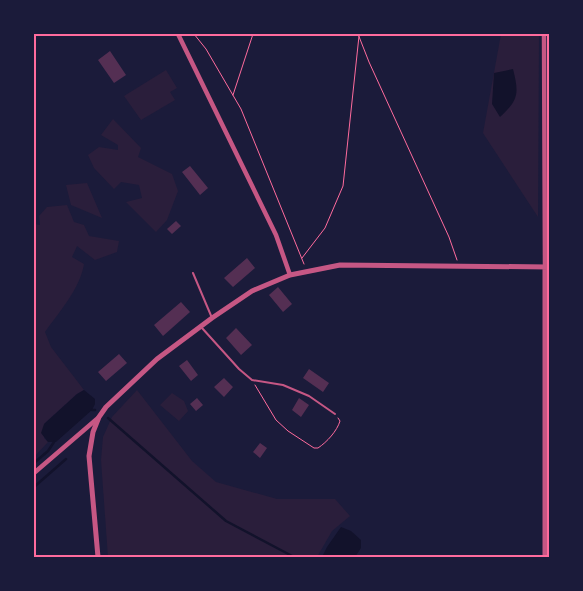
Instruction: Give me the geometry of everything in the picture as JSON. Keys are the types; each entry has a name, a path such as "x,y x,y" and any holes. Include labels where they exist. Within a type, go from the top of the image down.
{"street":[{"path":"178,34 276,235 290,275"},
{"path":"544,34 547,151 548,503 545,557"},
{"path":"34,473 99,417 112,401 157,359 252,291 290,275 307,270 348,265 547,267"},
{"path":"98,557 89,456 92,436 99,417"}],"lane":[{"path":"193,273 212,318"},
{"path":"201,326 239,369 252,380 283,385 309,396 335,414"}],"path":[{"path":"194,34 206,49 241,109 307,270"},
{"path":"233,94 253,34"},
{"path":"302,258 325,228 342,186 358,35"},
{"path":"358,35 449,238 458,266"},
{"path":"252,380 276,420 288,431 314,448 322,446 336,430 340,421 335,414"}],"shaded area":[{"path":"501,34 539,34 538,217 483,133"},
{"path":"513,69 517,90 516,96 511,106 500,117 492,104 494,73"},
{"path":"166,70 177,88 170,92 175,100 141,120 124,96"},
{"path":"113,119 141,148 138,157 172,174 178,191 167,220 156,232 126,202 142,198 139,185 121,182 114,189 94,168 88,155 99,147 118,150 118,145 101,135"},
{"path":"87,183 102,218 71,205 66,185"},
{"path":"67,205 74,222 84,225 89,236 119,241 117,252 95,260 77,246 72,257 84,264 82,273 74,291 45,332 51,347 84,390 44,424 44,438 48,442 34,457 34,224 40,225 39,216 47,207"},
{"path":"84,390 95,399 92,410 56,442 48,442 41,433 44,424"},
{"path":"137,390 192,461 216,482 277,499 335,499 350,516 332,531 317,557 108,557 101,460 103,437 112,417"},
{"path":"172,393 184,401 188,411 179,421 160,405"},
{"path":"341,527 351,531 361,540 361,548 355,557 322,557 327,547"}],"building":[{"path":"110,51 126,75 114,83 98,60"},
{"path":"190,166 208,188 200,195 182,172"},
{"path":"176,221 181,226 172,234 167,229"},
{"path":"247,258 255,268 233,287 224,278"},
{"path":"278,287 292,304 283,312 269,295"},
{"path":"181,302 190,312 163,336 154,325"},
{"path":"236,328 252,345 241,355 226,338"},
{"path":"119,354 127,363 106,381 98,372"},
{"path":"187,360 198,375 191,381 179,366"},
{"path":"309,369 329,383 323,392 303,378"},
{"path":"224,378 233,387 224,397 214,387"},
{"path":"197,398 203,405 196,411 190,404"},
{"path":"299,398 309,405 301,417 292,410"},
{"path":"260,443 267,448 260,458 253,452"}],"waterway":[{"path":"108,418 226,521 294,557"},
{"path":"34,463 48,451 54,442"},
{"path":"34,487 66,459"}]}
